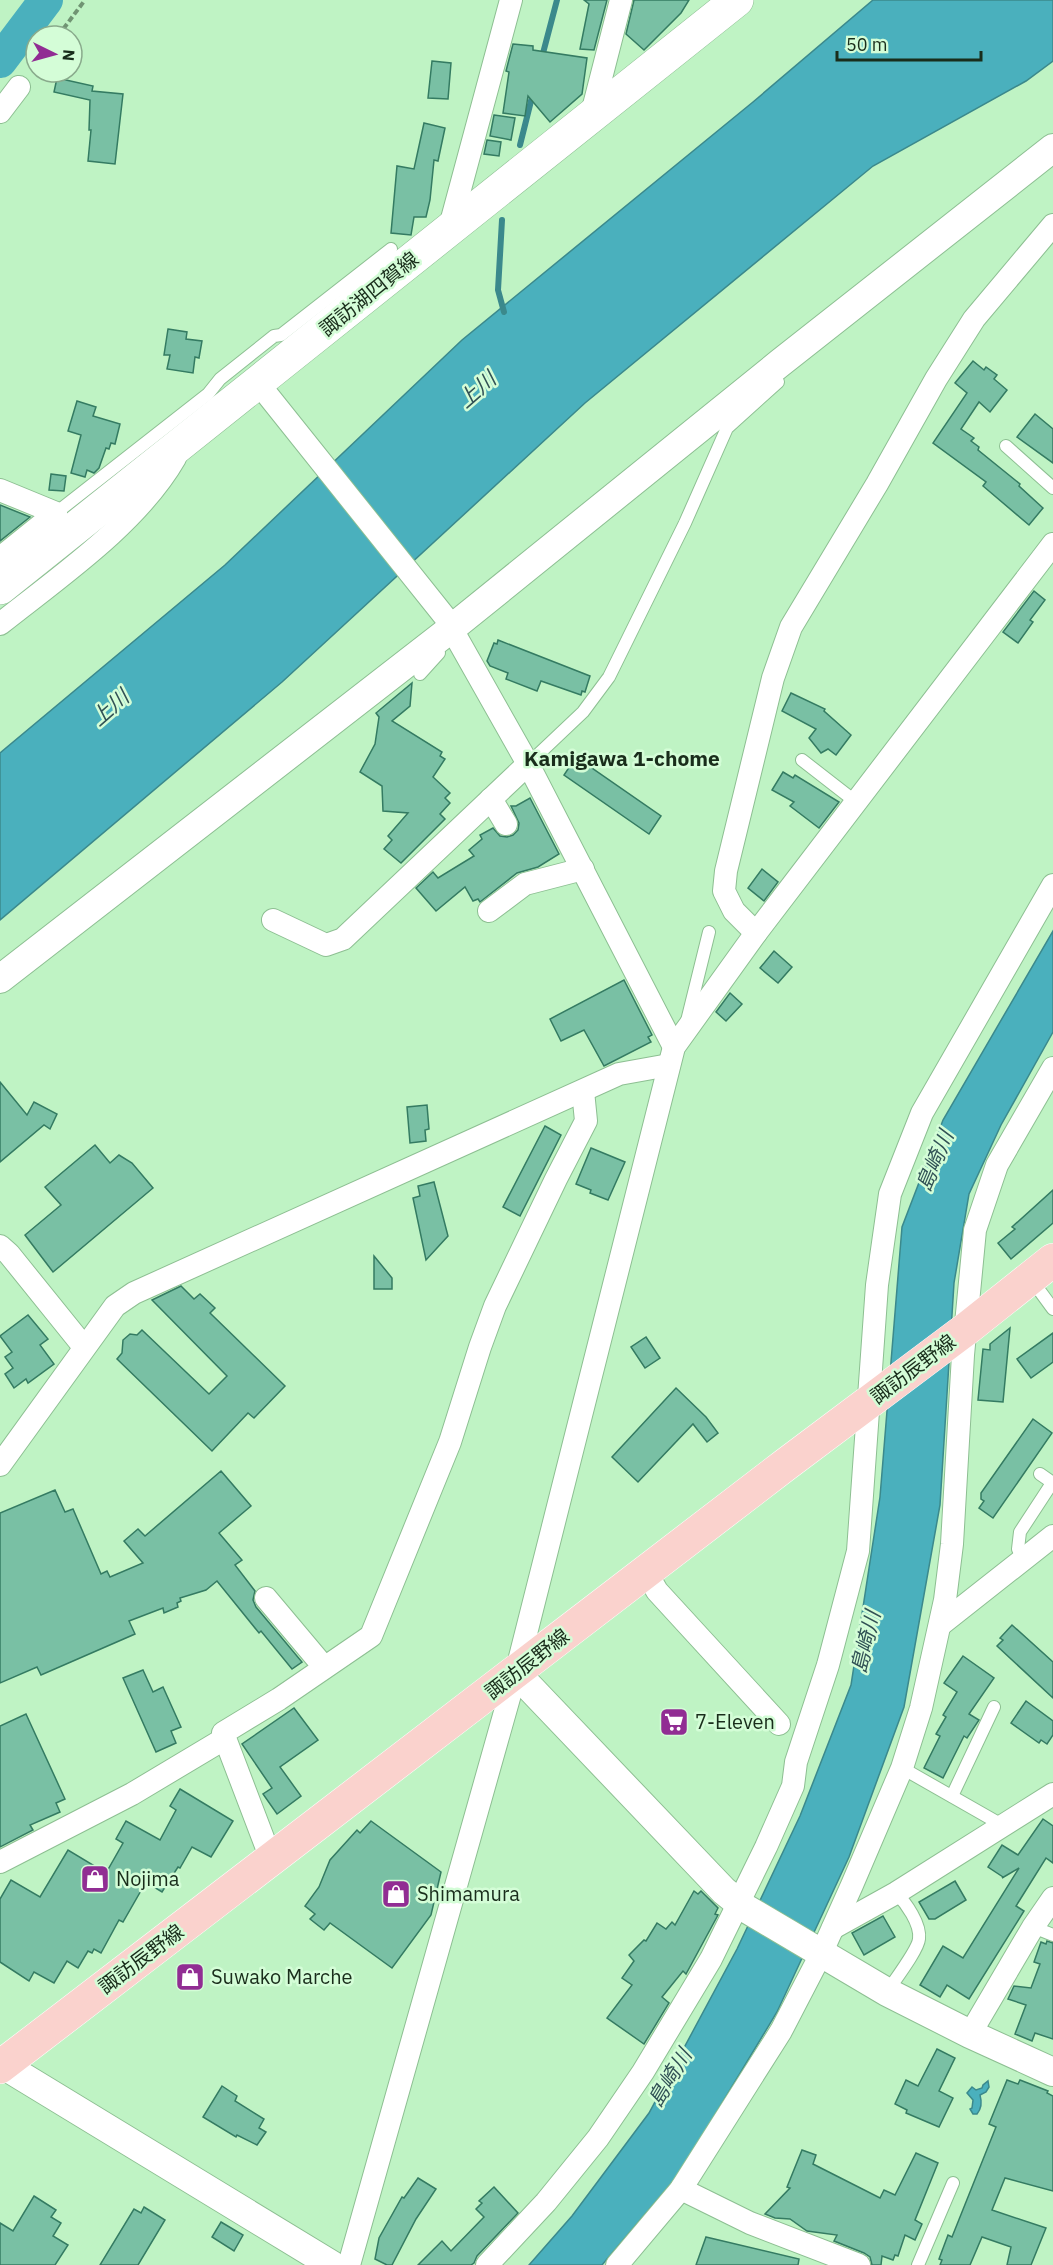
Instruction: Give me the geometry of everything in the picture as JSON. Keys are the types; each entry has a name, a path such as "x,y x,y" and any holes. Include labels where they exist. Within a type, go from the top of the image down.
{"main road":[{"name":"諏訪湖四賀線","path":"0,588 185,441 262,388 449,230 737,0"},
{"name":"諏訪辰野線","path":"1,2065 961,1333 1041,1269"}],"street":[{"path":"449,230 511,0"},
{"path":"591,117 621,0"},
{"path":"0,112 19,87"},
{"path":"0,979 451,626 1053,148"},
{"path":"756,933 734,911 724,891 726,871 773,678 791,627 877,484 936,379 974,319 1053,225"},
{"path":"262,388 451,626 528,764 676,1047"},
{"path":"0,624 124,523 169,469 185,441"},
{"path":"0,490 57,513 0,558"},
{"path":"349,2265 516,1673 676,1047 756,933 1053,544"},
{"path":"273,920 326,945 343,939 528,764"},
{"path":"491,799 506,824"},
{"path":"489,911 525,884 583,869"},
{"path":"488,2265 546,2202 598,2138 649,2063 742,1906 793,1786 796,1762 828,1665 858,1551 872,1400 877,1285 890,1194 922,1113 1053,885"},
{"path":"0,1465 115,1306 134,1293 676,1047"},
{"path":"617,2265 681,2189 781,2031 817,1953 832,1928 902,1768 921,1708 945,1600 952,1544 961,1333 975,1230 997,1165 1053,1068"},
{"path":"271,1859 223,1733 279,1699 370,1636 450,1442 495,1306 586,1121 583,1091"},
{"path":"0,1246 9,1254 84,1347"},
{"path":"940,1625 1053,1536"},
{"path":"646,1572 657,1591 779,1724"},
{"path":"266,1598 324,1667"},
{"path":"516,1673 724,1891 742,1906 817,1953 887,1992 970,2034 1053,2072"},
{"path":"0,1862 132,1794 224,1739"},
{"path":"832,1928 896,1893 1053,1794"},
{"path":"970,2034 1043,1931 1053,1898"},
{"path":"1,2065 332,2265"},
{"path":"681,2189 750,2223 859,2265"}],"lane":[{"path":"57,513 208,394 220,379 265,343 274,336 281,335 391,249"},
{"path":"528,764 583,712 609,677 685,523 727,428 780,380 780,363"},
{"path":"1006,446 1053,488"},
{"path":"420,674 451,626"},
{"path":"802,760 856,802"},
{"path":"676,1047 709,932"},
{"path":"1041,1269 1053,1309"},
{"path":"1023,1560 1018,1549 1020,1532 1052,1483 1040,1474"},
{"path":"952,1796 994,1707"},
{"path":"902,1768 1002,1825"},
{"path":"887,1992 919,1939 914,1919 896,1893"},
{"path":"918,2265 953,2182"}],"path":[{"path":"67,24 85,0"}],"water":[{"name":"上川","path":"873,0 1053,0 1053,61 1026,81 873,166 585,403 282,682 0,920 0,753 225,565 462,340 753,102"},
{"name":"島崎川","path":"1053,931 1053,1032 1001,1125 969,1194 954,1283 940,1505 904,1707 849,1857 777,2012 680,2173 602,2265 529,2265 572,2216 649,2113 737,1949 800,1816 851,1685 880,1497 902,1227 943,1120"},
{"path":"988,2081 989,2087 980,2095 980,2109 977,2114 973,2114 970,2109 973,2100 967,2093 972,2087 976,2090 982,2088"}],"building":[{"path":"584,0 607,0 594,50 580,49 589,4"},
{"path":"634,0 689,0 681,13 644,50 626,34"},
{"path":"513,44 533,46 533,50 587,58 582,94 550,122 528,96 525,116 503,113 509,72 506,71"},
{"path":"432,61 451,63 448,99 428,98"},
{"path":"56,84 84,84 93,86 92,91 123,94 115,164 88,161 91,130 89,130 90,100 54,92"},
{"path":"494,115 515,118 511,140 490,136"},
{"path":"424,123 445,128 438,161 434,160 426,217 414,217 411,235 391,233 397,166 414,169"},
{"path":"487,140 501,142 499,156 484,154"},
{"path":"168,329 187,332 186,339 202,341 199,358 195,357 193,373 167,369 170,355 164,355"},
{"path":"973,361 984,370 986,367 997,375 994,379 1007,390 990,412 979,402 961,429 974,438 971,441 979,447 978,450 1020,484 1019,486 1043,508 1029,525 983,486 986,482 933,443 967,393 955,383"},
{"path":"77,401 96,407 93,416 120,424 115,444 111,443 109,449 106,448 99,468 94,473 87,470 85,477 71,473 81,435 68,431"},
{"path":"1035,414 1053,429 1053,463 1017,437"},
{"path":"51,474 66,476 64,491 49,490"},
{"path":"0,505 30,517 0,541"},
{"path":"1034,591 1045,600 1030,620 1033,622 1018,643 1003,632"},
{"path":"498,640 590,676 585,692 582,691 581,695 541,681 537,691 506,679 508,673 490,666 487,661 494,643 497,644"},
{"path":"412,683 410,706 392,721 442,752 440,756 445,759 433,777 450,793 445,798 450,803 440,814 445,819 401,863 384,849 392,840 388,836 408,813 383,811 382,786 360,772 375,744 379,717 376,713"},
{"path":"791,693 825,709 824,711 851,735 836,755 828,749 821,753 809,738 816,729 782,711"},
{"path":"576,757 661,816 649,834 564,775"},
{"path":"783,772 793,778 795,775 839,802 819,828 790,806 794,802 772,790"},
{"path":"530,798 559,854 538,867 517,873 480,902 478,899 473,901 465,887 436,911 416,888 433,872 438,878 474,856 469,850 482,839 480,835 493,828 500,836 513,835 518,830 519,823 511,806 516,806"},
{"path":"762,869 778,882 764,901 748,888"},
{"path":"774,951 792,967 778,983 760,968"},
{"path":"624,980 652,1035 648,1037 651,1042 604,1066 584,1030 561,1041 550,1019"},
{"path":"730,993 742,1004 726,1021 716,1012"},
{"path":"0,1082 27,1115 34,1102 57,1114 50,1129 44,1125 0,1162"},
{"path":"427,1105 429,1129 425,1130 426,1141 410,1143 407,1107"},
{"path":"545,1126 561,1135 520,1216 503,1207"},
{"path":"95,1145 110,1163 119,1155 132,1163 153,1188 53,1272 25,1235 61,1205 45,1187"},
{"path":"591,1148 625,1162 608,1200 576,1184"},
{"path":"434,1182 448,1236 426,1260 413,1198 420,1196 418,1186"},
{"path":"1053,1190 1053,1223 1011,1259 998,1243 1015,1229 1012,1227"},
{"path":"374,1256 392,1278 392,1289 374,1289"},
{"path":"181,1286 194,1299 200,1294 215,1308 210,1313 285,1386 254,1418 248,1413 212,1451 117,1359 122,1353 123,1340 130,1334 137,1335 142,1330 209,1394 227,1376 152,1300"},
{"path":"28,1315 48,1339 40,1345 54,1364 28,1383 26,1379 14,1388 5,1374 13,1368 5,1357 12,1352 0,1336"},
{"path":"1010,1328 1003,1402 978,1400 983,1349 990,1350 990,1344"},
{"path":"1053,1333 1053,1362 1031,1378 1017,1359"},
{"path":"646,1337 660,1358 645,1368 631,1347"},
{"path":"676,1388 706,1417 718,1433 707,1442 693,1424 638,1482 612,1457"},
{"path":"1033,1419 1052,1433 993,1518 979,1508 984,1501 981,1499 981,1493"},
{"path":"221,1471 251,1506 219,1533 242,1560 235,1565 255,1591 253,1600 256,1607 302,1662 292,1669 217,1581 206,1590 180,1598 181,1601 177,1603 178,1607 164,1613 163,1608 129,1621 135,1634 41,1675 37,1667 0,1683 0,1513 55,1490 65,1512 73,1509 101,1574 107,1571 110,1577 143,1563 124,1541 138,1529 145,1536"},
{"path":"1012,1625 1053,1662 1053,1698 997,1646 1003,1640 1000,1638"},
{"path":"963,1656 994,1678 969,1714 979,1720 967,1738 964,1736 943,1778 924,1768 940,1736 936,1734 946,1717 943,1715 957,1692 944,1683"},
{"path":"143,1670 153,1692 163,1687 181,1727 171,1731 176,1743 156,1752 123,1678"},
{"path":"1026,1701 1053,1721 1053,1735 1047,1744 1041,1740 1039,1743 1011,1723"},
{"path":"294,1708 318,1740 280,1767 301,1796 277,1814 263,1794 272,1788 242,1744"},
{"path":"26,1714 65,1799 56,1803 60,1812 30,1825 33,1830 0,1847 0,1726"},
{"path":"180,1789 233,1821 211,1857 192,1847 162,1892 146,1882 123,1922 119,1920 101,1953 94,1949 92,1953 88,1951 78,1968 67,1961 54,1983 34,1972 29,1981 0,1962 0,1899 11,1880 40,1897 68,1850 106,1873 123,1843 116,1839 126,1821 160,1840 176,1810 170,1806"},
{"path":"1043,1819 1053,1826 1053,1863 1046,1858 1016,1906 1024,1911 969,1999 947,1985 940,1997 920,1985 943,1946 963,1958 1019,1868 1002,1878 988,1867 1002,1845 1018,1855"},
{"path":"371,1821 441,1872 431,1915 392,1968 330,1923 324,1930 310,1919 315,1914 305,1906 319,1887 330,1860 357,1830 360,1833"},
{"path":"955,1881 966,1900 935,1919 929,1919 919,1902"},
{"path":"694,1891 698,1894 701,1891 718,1908 715,1914 718,1915 686,1974 683,1971 662,1997 669,2003 644,2044 607,2018 632,1985 622,1978 634,1961 629,1955 644,1940 646,1941 657,1923 666,1929 672,1922 675,1925"},
{"path":"883,1916 895,1937 864,1955 852,1933"},
{"path":"1047,1941 1053,1943 1053,2039 1035,2033 1032,2041 1015,2034 1026,2005 1008,1999 1014,1986 1031,1988 1040,1964 1034,1962 1041,1942 1046,1944"},
{"path":"937,2049 955,2058 939,2091 953,2098 939,2127 906,2113 907,2110 895,2104 906,2080 918,2086"},
{"path":"1007,2080 1018,2084 1020,2080 1048,2091 1047,2093 1053,2096 1053,2191 1005,2178 992,2210 1046,2228 1031,2265 1007,2265 1011,2247 982,2237 970,2265 940,2265 942,2260 939,2259 948,2235 952,2237 996,2127 989,2124"},
{"path":"222,2086 237,2096 235,2101 264,2119 259,2128 266,2132 257,2145 237,2135 236,2137 203,2117"},
{"path":"802,2150 816,2155 813,2164 880,2198 884,2190 895,2195 916,2153 938,2163 915,2220 922,2224 915,2240 905,2235 898,2256 895,2255 893,2260 882,2256 881,2265 872,2265 870,2257 864,2253 834,2241 837,2235 807,2231 790,2219 775,2218 765,2214 790,2188 787,2187"},
{"path":"418,2178 436,2189 416,2219 392,2265 387,2265 375,2259 379,2238 402,2197 404,2198"},
{"path":"494,2187 518,2213 477,2256 474,2263 471,2265 418,2265 442,2241 451,2251 484,2217 476,2209 482,2203 479,2201"},
{"path":"34,2196 56,2210 51,2217 61,2223 53,2236 68,2245 55,2265 0,2265 0,2223 13,2231"},
{"path":"144,2207 165,2220 138,2265 100,2265 134,2209 141,2213"},
{"path":"221,2222 243,2235 234,2251 212,2237"},
{"path":"706,2237 799,2259 798,2265 696,2265"}],"waterway":[{"path":"0,61 46,0"},
{"path":"542,57 557,0"},
{"path":"520,145 533,93"},
{"path":"502,220 498,290 504,312"}],"place":[{"name":"7-Eleven","path":"674,1722"},
{"name":"Nojima","path":"95,1879"},
{"name":"Shimamura","path":"396,1894"},
{"name":"Suwako Marche","path":"190,1977"}],"district":[{"name":"Kamigawa 1-chome","path":"622,759"}]}
